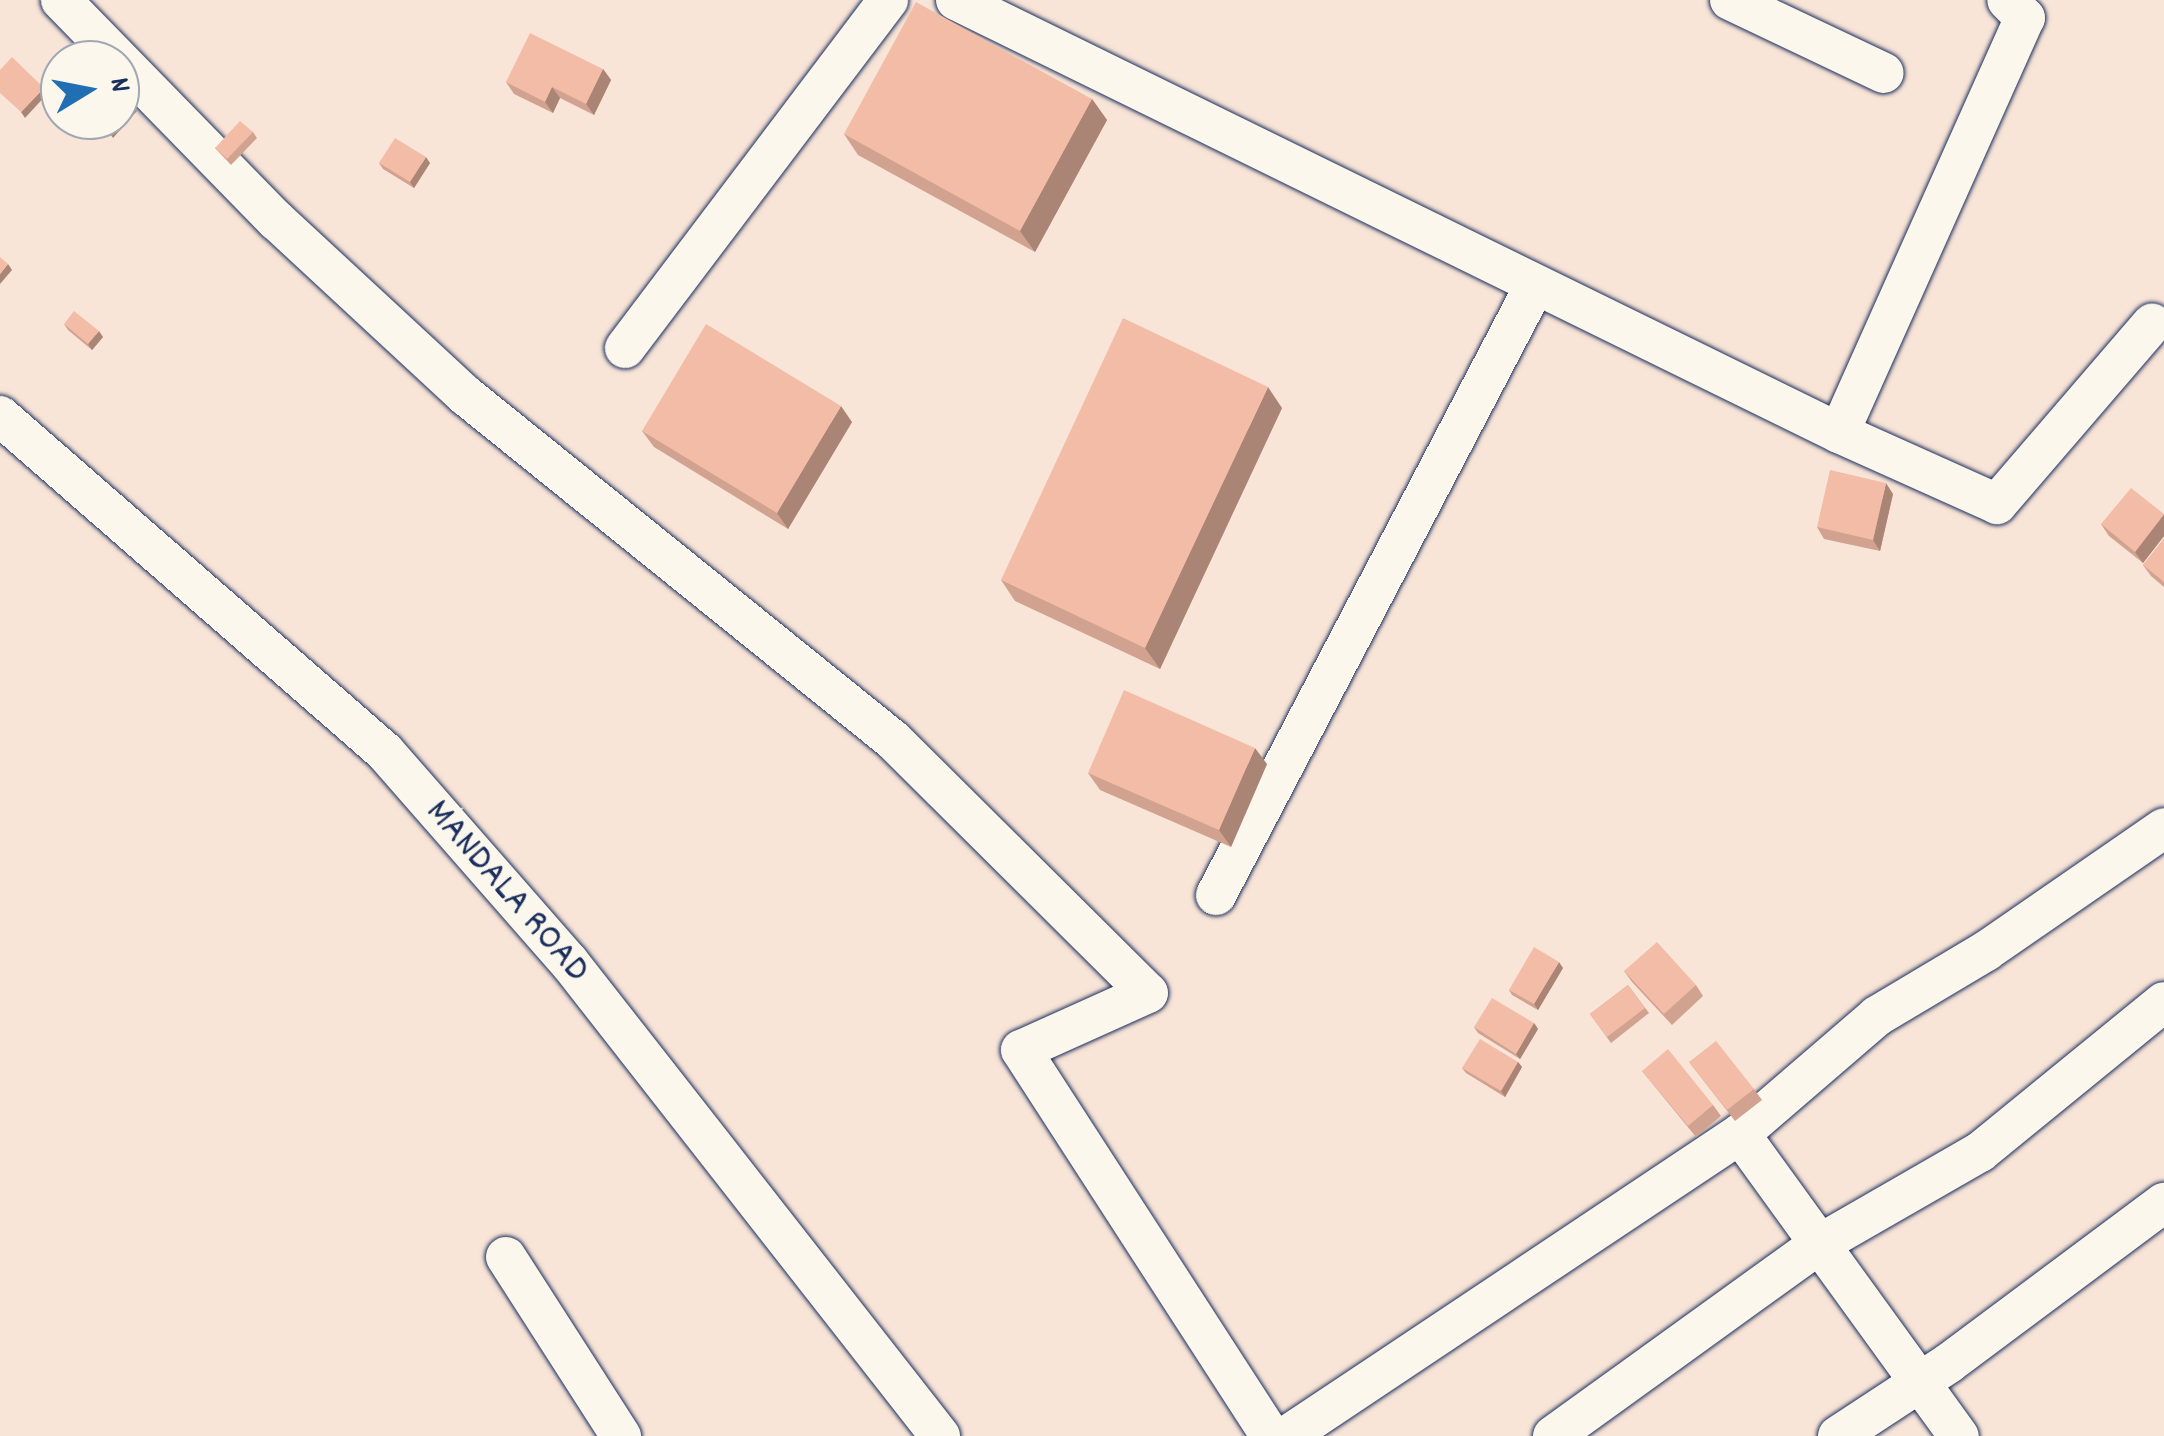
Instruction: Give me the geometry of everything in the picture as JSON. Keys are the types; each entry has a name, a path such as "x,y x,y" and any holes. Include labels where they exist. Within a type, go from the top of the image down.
{"street":[{"path":"60,0 276,220 466,396 893,740 1148,994 1021,1050 1270,1436"},
{"path":"625,348 888,0"},
{"path":"956,0 1839,433 1997,504 2152,324"},
{"path":"1730,0 1884,73"},
{"path":"1839,433 2025,18 2007,0"},
{"path":"1216,895 1535,284"},
{"name":"MANDALA ROAD","path":"0,416 384,752 569,962 940,1436"},
{"path":"1287,1436 1740,1134 1877,1016 1986,951 2164,828"},
{"path":"1563,1433 1818,1245 1980,1152 2164,1002"},
{"path":"1740,1134 1959,1436"},
{"path":"1838,1436 1919,1383 2164,1203"},
{"path":"506,1258 622,1436"}],"building":[{"path":"916,2 1092,99 1020,231 844,134"},
{"path":"530,33 603,69 586,104 552,87 545,102 506,82"},
{"path":"12,57 40,84 40,92 21,112 0,93 0,70"},
{"path":"240,121 253,132 227,159 215,148"},
{"path":"395,138 426,157 410,182 379,163"},
{"path":"0,257 8,264 0,274"},
{"path":"74,311 99,331 88,344 64,324"},
{"path":"1123,318 1268,387 1145,648 1001,580"},
{"path":"706,324 841,406 777,513 642,431"},
{"path":"1830,470 1886,483 1873,540 1817,527"},
{"path":"2131,488 2164,514 2135,552 2101,524"},
{"path":"2164,539 2164,582 2143,565"},
{"path":"1124,690 1255,748 1219,830 1088,773"},
{"path":"1657,942 1696,985 1664,1014 1624,971"},
{"path":"1534,947 1559,962 1534,1004 1509,990"},
{"path":"1628,985 1645,1008 1607,1037 1590,1014"},
{"path":"1492,998 1534,1023 1516,1054 1474,1027"},
{"path":"1480,1039 1518,1062 1501,1091 1462,1068"},
{"path":"1716,1041 1754,1089 1727,1110 1689,1062"},
{"path":"1668,1049 1713,1105 1688,1126 1642,1071"}]}
